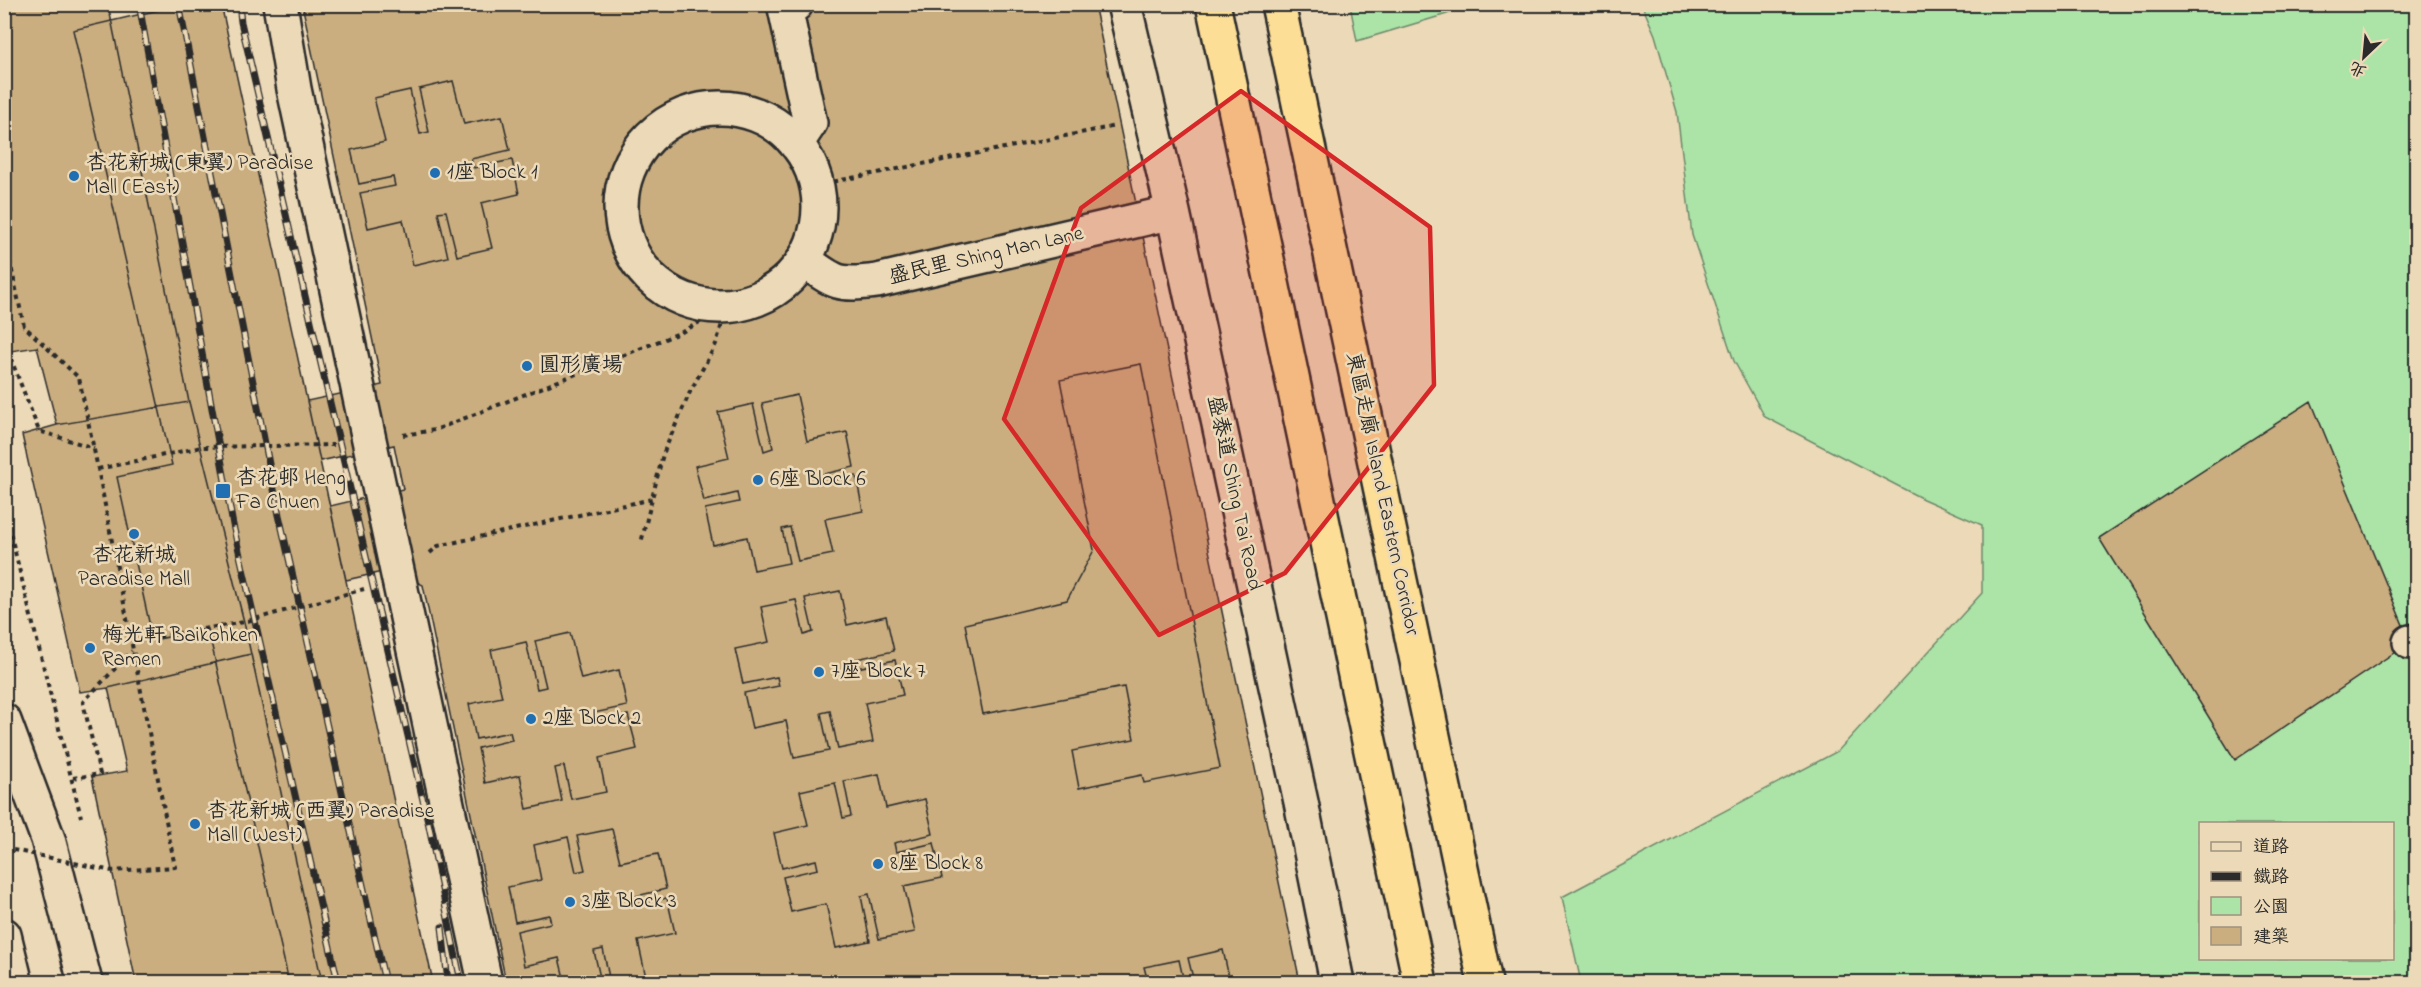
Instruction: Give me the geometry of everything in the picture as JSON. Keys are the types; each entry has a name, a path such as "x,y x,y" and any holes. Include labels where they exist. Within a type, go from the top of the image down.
{"highway":[{"path":"1213,4 1420,982"},
{"name":"東區走廊 Island Eastern Corridor","path":"1278,4 1485,982"}],"street":[{"path":"280,4 296,100 485,982"},
{"path":"796,4 785,8 810,123 796,144"},
{"name":"盛泰道 Shing Tai Road","path":"1124,4 1173,212 1301,802 1337,982"},
{"path":"712,108 743,111 772,123 796,144 809,163 816,185 819,211 815,237 804,260 784,284 758,299 727,306 696,303 667,291 644,271 627,244 621,214 622,194 623,183 635,154 656,131 682,116 712,108"},
{"name":"盛民里 Shing Man Lane","path":"804,260 833,281 861,283 1173,212"},
{"path":"4,721 48,839 85,982"},
{"path":"4,936 11,977"}],"path":[{"path":"816,185 1152,118"},
{"path":"4,234 24,326 79,378 132,641 174,867 112,871 4,848"},
{"path":"399,435 435,430 682,332 727,306"},
{"path":"641,543 663,454 698,376 716,344 727,306"},
{"path":"4,341 39,431 94,448"},
{"path":"98,469 202,447 341,445"},
{"path":"422,560 438,546 652,499"},
{"path":"4,508 73,778 100,774 84,702 133,650"},
{"path":"115,560 134,556"},
{"path":"132,641 244,622 375,586"}],"highlighted area":[{"path":"1241,91 1430,227 1434,385 1285,573 1159,635 1004,419 1081,208"}],"green space":[{"path":"1350,4 1466,5 1447,14 1357,41"},
{"path":"1642,5 2416,5 2416,982 1581,982 1562,897 1838,751 1982,593 1982,525 1923,499 1765,417 1734,361 1692,235 1677,112 1655,35"}],"building":[{"name":"杏花新城 (東翼) Paradise Mall (East)","path":"4,4 108,4 189,402 57,425 37,347 4,352"},
{"name":"杏花新城 Paradise Mall","path":"4,4 108,4 189,402 244,622 322,982 136,982 92,777 127,771 108,688 80,692 22,435 57,425 37,347 4,352"},
{"name":"杏花邨 Heng Fa Chuen","path":"184,4 221,4 433,982 289,982 208,629 153,640 117,477 172,465 73,30"},
{"path":"302,4 1094,4 1300,982 506,982 423,585 391,570 346,580 330,506 403,489 394,445 320,461 307,401 382,385"},
{"name":"1座 Block 1","path":"453,81 464,124 502,116 510,150 471,159 474,168 512,160 519,194 481,203 492,248 457,256 446,211 438,212 448,257 413,265 403,220 368,228 360,193 395,186 393,177 359,184 351,150 385,142 374,98 410,90 420,134 429,132 419,89"},
{"path":"1141,364 1220,768 1144,783 1142,775 1079,788 1072,751 1134,739 1124,687 983,714 965,624 1067,600 1094,550 1060,380"},
{"name":"6座 Block 6","path":"797,395 807,441 847,432 854,467 816,476 818,484 856,476 863,511 825,519 833,554 798,561 790,527 782,529 789,563 754,570 747,537 713,545 705,509 739,502 737,493 704,501 695,466 729,458 718,412 753,404 764,451 773,448 762,403"},
{"path":"2311,401 2410,642 2235,760 2099,538"},
{"name":"7座 Block 7","path":"840,591 847,625 886,616 894,651 856,659 857,668 895,660 903,695 865,703 873,742 838,749 830,711 821,713 829,751 794,758 786,721 752,728 744,693 779,686 777,677 743,684 735,649 769,642 761,607 796,600 804,635 813,632 805,598"},
{"name":"2座 Block 2","path":"570,633 581,679 619,670 627,706 589,714 590,723 628,715 637,749 599,758 606,792 571,799 564,766 555,768 562,801 527,809 520,775 485,783 478,748 512,740 510,732 476,739 469,704 502,697 491,650 526,642 537,689 546,687 535,641"},
{"name":"杏花新城 (西翼) Paradise Mall (West)","path":"251,654 322,982 136,982 92,777 127,771 108,688"},
{"name":"8座 Block 8","path":"879,774 886,808 925,799 933,834 894,843 896,852 934,843 942,878 904,886 915,932 879,939 869,894 861,896 870,941 836,948 826,904 791,912 783,877 818,869 816,860 782,868 774,833 808,825 800,791 835,783 843,818 851,816 844,781"},
{"name":"3座 Block 3","path":"612,829 620,862 658,854 666,889 628,898 629,906 667,898 675,933 638,941 647,982 610,982 603,949 594,951 601,982 565,982 559,958 524,966 517,931 551,923 549,915 515,922 508,887 541,880 534,845 568,837 576,872 585,870 577,836"},
{"path":"1223,950 1230,982 1194,982 1188,958"},
{"path":"1179,960 1184,982 1148,982 1144,967"}],"railway":[{"path":"139,4 233,525 338,982"},
{"path":"179,4 279,515 385,982"},
{"path":"239,4 241,22 429,826 461,982"},
{"path":"442,927 448,982"}],"place":[{"name":"1座 Block 1","path":"435,173"},
{"name":"杏花新城 (東翼) Paradise Mall (East)","path":"74,176"},
{"name":"圓形廣場","path":"527,366"},
{"name":"6座 Block 6","path":"758,480"},
{"name":"杏花邨 Heng Fa Chuen","path":"223,491"},
{"name":"杏花新城 Paradise Mall","path":"134,534"},
{"name":"梅光軒 Baikohken Ramen","path":"90,648"},
{"name":"7座 Block 7","path":"819,672"},
{"name":"2座 Block 2","path":"531,719"},
{"name":"杏花新城 (西翼) Paradise Mall (West)","path":"195,824"},
{"name":"8座 Block 8","path":"878,864"},
{"name":"3座 Block 3","path":"570,902"}]}
